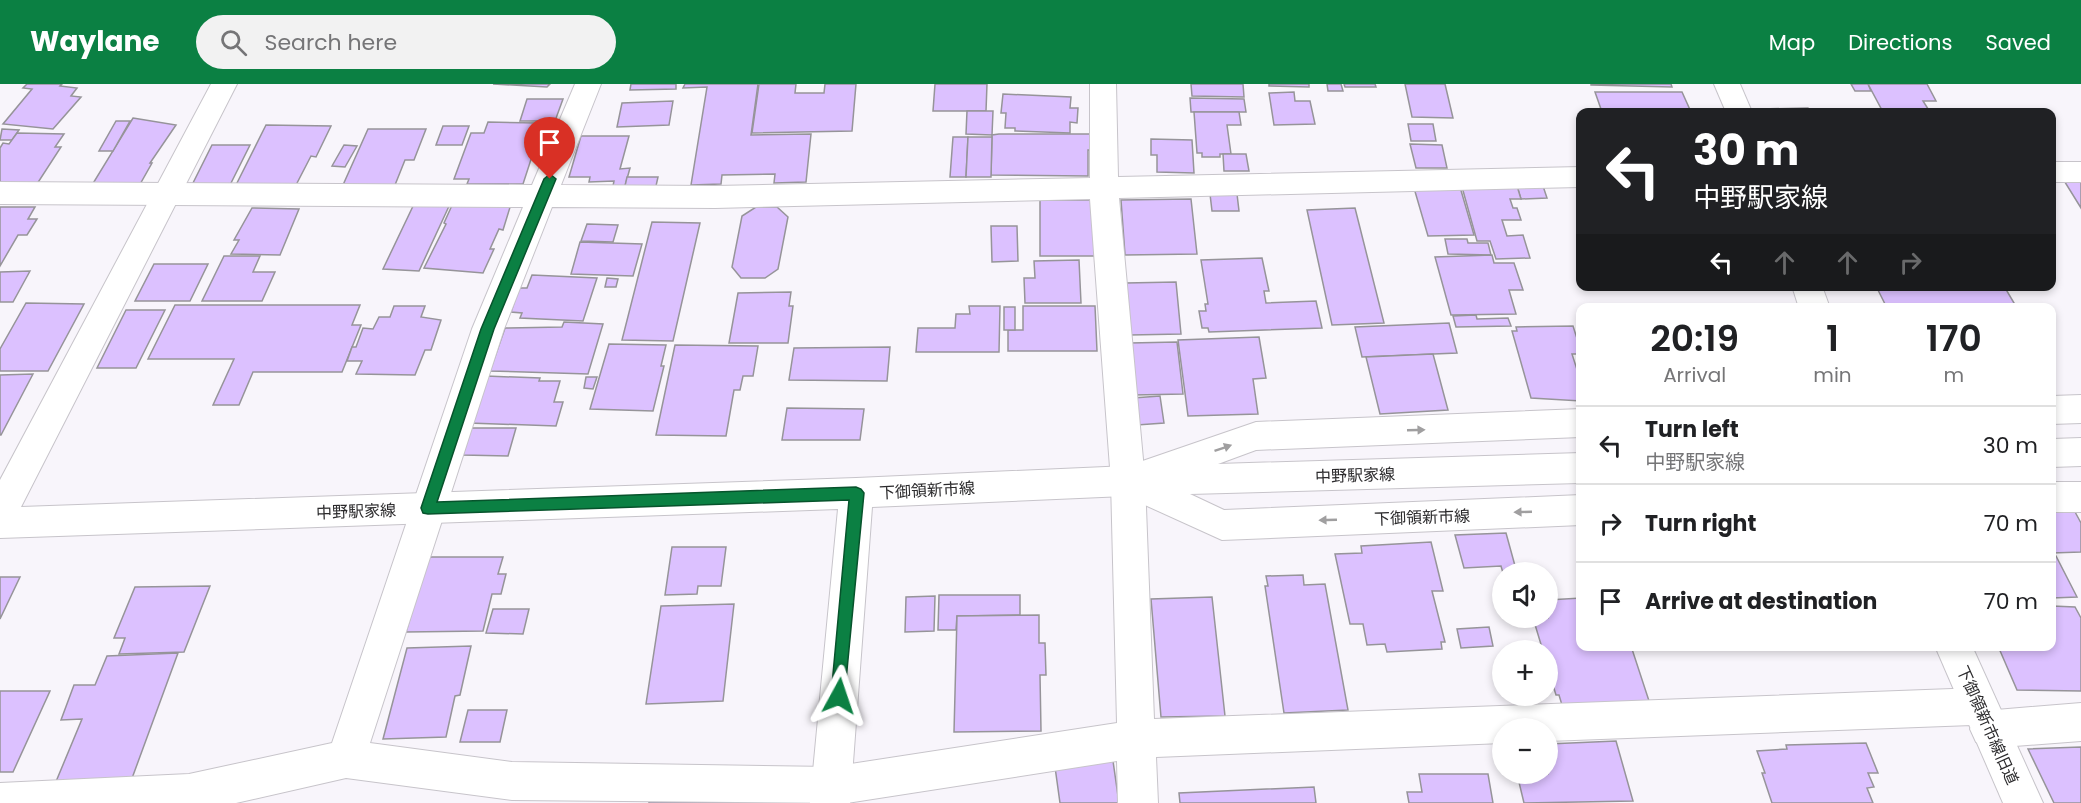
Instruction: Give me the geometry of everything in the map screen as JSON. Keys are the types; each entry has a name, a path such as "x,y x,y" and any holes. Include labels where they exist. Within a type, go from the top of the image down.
{"street":[{"path":"0,513 224,84"},
{"path":"346,759 488,329 588,84"},
{"path":"1102,84 1104,189 1128,481 1138,803"},
{"path":"1727,84 1737,108"},
{"path":"2056,172 2081,172"},
{"path":"0,194 716,197 1576,177"},
{"path":"2056,410 2081,409"},
{"name":"下御領新市線","path":"830,794 856,493 1128,481 1256,436 1576,423"},
{"path":"2056,453 2081,452"},
{"name":"中野駅家線","path":"1128,481 1576,468"},
{"name":"下御領新市線","path":"1128,481 1222,525 1576,510"},
{"name":"中野駅家線","path":"0,523 856,493"},
{"path":"2056,497 2081,497"},
{"name":"下御領新市線旧道","path":"1955,651 2023,803"},
{"path":"0,803 188,799 346,759 512,781 830,794 1136,739 1984,718 2081,722"}],"building":[{"path":"27,84 62,84 60,86 77,88 71,96 81,97 53,129 3,124 32,89 23,88"},
{"path":"493,84 550,84 547,87"},
{"path":"631,84 676,84 676,89 630,90"},
{"path":"685,84 758,84 751,135 811,134 806,182 774,183 775,174 722,175 721,184 691,185 707,87 683,88"},
{"path":"759,84 796,84 795,93 824,93 825,84 856,84 852,131 752,133"},
{"path":"935,84 987,84 986,111 933,111"},
{"path":"1191,84 1243,84 1244,97 1192,96"},
{"path":"1269,84 1309,84 1309,87 1269,86"},
{"path":"1327,84 1341,84 1343,91 1328,91"},
{"path":"1344,84 1375,84 1376,87 1345,87"},
{"path":"1405,84 1445,84 1453,118 1412,117"},
{"path":"1671,84 1672,87 1591,85"},
{"path":"1851,84 1868,84 1871,91 1855,91"},
{"path":"1868,84 1927,84 1936,101 1923,101 1927,108 1881,108"},
{"path":"1294,92 1295,101 1310,101 1315,124 1274,125 1269,93"},
{"path":"1595,92 1682,92 1689,108 1601,108"},
{"path":"1003,94 1071,97 1070,108 1078,108 1077,123 1070,122 1070,133 1015,131 1015,128 1005,128 1006,113 1001,113"},
{"path":"1190,98 1244,99 1246,112 1191,112"},
{"path":"527,99 563,99 555,121 520,121"},
{"path":"673,101 669,125 617,127 622,103"},
{"path":"967,111 993,111 992,135 966,134"},
{"path":"1194,112 1239,112 1241,125 1227,125 1231,154 1220,154 1220,157 1202,157 1202,153 1197,153"},
{"path":"133,118 176,125 150,163 152,163 139,186 92,185"},
{"path":"116,121 130,121 113,151 99,151"},
{"path":"488,122 537,123 532,138 538,138 523,184 467,184 469,179 454,179 471,133 484,133"},
{"path":"1408,124 1433,124 1436,141 1411,141"},
{"path":"266,125 331,126 316,157 311,156 296,185 236,185"},
{"path":"443,126 469,126 462,145 436,145"},
{"path":"2,129 19,130 12,140 0,140"},
{"path":"368,129 426,129 414,160 405,160 395,185 343,185"},
{"path":"17,133 64,134 55,147 61,147 37,184 0,183 0,148 3,143 9,144"},
{"path":"1094,134 1095,150 1088,150 1088,176 991,175 992,135"},
{"path":"581,136 629,136 620,169 630,168 625,186 613,186 614,181 589,182 590,177 569,177"},
{"path":"953,137 968,137 966,177 950,177"},
{"path":"968,137 992,137 991,177 966,177"},
{"path":"1151,139 1192,140 1194,173 1157,172 1157,155 1151,155"},
{"path":"1410,144 1442,145 1447,168 1416,168"},
{"path":"212,145 250,145 230,185 192,185"},
{"path":"344,145 357,146 345,167 332,166"},
{"path":"1223,154 1246,154 1249,171 1224,171"},
{"path":"627,177 658,177 656,186 625,186"},
{"path":"2063,179 2081,179 2081,208"},
{"path":"1517,186 1543,186 1547,198 1521,199"},
{"path":"1517,186 1521,199 1510,199 1513,208 1517,208 1521,220 1502,220 1507,236 1523,235 1530,258 1496,259 1490,241 1477,241 1462,187"},
{"path":"1460,187 1474,235 1428,236 1414,188"},
{"path":"1210,194 1237,194 1239,211 1212,211"},
{"path":"1191,199 1197,254 1125,255 1121,200"},
{"path":"1040,200 1094,200 1096,256 1040,256"},
{"path":"454,201 511,204 503,230 499,229 490,249 494,249 483,273 424,268 446,224 444,223"},
{"path":"415,202 450,204 419,271 383,269"},
{"path":"0,207 35,207 28,219 37,219 27,235 18,235 0,266"},
{"path":"756,207 777,207 788,217 778,269 765,278 741,278 732,267 742,216"},
{"path":"252,208 299,209 280,255 231,254 239,240 234,240"},
{"path":"1355,208 1384,323 1332,325 1307,210"},
{"path":"652,222 700,223 673,341 622,340"},
{"path":"587,224 618,225 613,242 581,241"},
{"path":"991,226 1017,226 1018,261 992,262"},
{"path":"1445,239 1467,239 1468,243 1488,243 1491,255 1448,254"},
{"path":"580,242 642,244 633,276 571,274"},
{"path":"1492,255 1494,263 1514,263 1523,290 1509,290 1516,314 1451,315 1435,257"},
{"path":"224,256 260,256 253,272 275,272 262,301 202,301"},
{"path":"1262,258 1269,291 1264,291 1266,303 1316,301 1322,328 1209,332 1208,328 1202,328 1199,311 1206,311 1205,304 1208,304 1201,260"},
{"path":"1079,260 1081,303 1025,303 1024,278 1035,278 1034,261"},
{"path":"154,264 208,264 190,301 135,301"},
{"path":"30,271 13,302 0,302 0,272"},
{"path":"532,275 597,278 583,321 520,318 522,313 511,312 519,288 527,288"},
{"path":"607,278 618,279 616,287 605,287"},
{"path":"1176,282 1181,334 1130,335 1126,283"},
{"path":"1878,291 2007,291 2014,303 1884,303"},
{"path":"791,292 789,306 793,306 788,343 729,343 738,293"},
{"path":"26,303 84,304 48,371 0,371 0,349"},
{"path":"175,305 360,305 352,325 361,325 342,372 253,372 239,405 213,405 234,359 148,359"},
{"path":"394,306 425,306 421,317 441,320 431,350 425,350 415,375 356,374 362,361 347,361 352,347 356,347 363,328 373,329 379,317 390,317"},
{"path":"969,306 1000,306 999,352 916,352 918,328 955,328 956,314 970,314"},
{"path":"1023,306 1095,306 1097,351 1008,351 1008,330 1023,330"},
{"path":"1004,307 1015,307 1015,330 1004,330"},
{"path":"126,310 165,310 136,368 97,368"},
{"path":"1476,315 1477,319 1508,318 1511,326 1456,327 1453,316"},
{"path":"564,322 603,324 588,374 490,371 505,328 562,327"},
{"path":"1449,323 1457,353 1362,357 1355,327"},
{"path":"1573,326 1576,335 1576,354 1572,354 1576,366 1576,401 1531,398 1512,331 1517,331 1516,327"},
{"path":"1259,337 1266,378 1253,379 1258,414 1188,416 1178,340"},
{"path":"1177,342 1183,394 1134,395 1130,343"},
{"path":"609,344 666,345 661,366 664,366 653,411 590,409"},
{"path":"675,345 758,346 753,376 743,376 740,390 734,390 726,436 656,435"},
{"path":"890,347 887,381 789,380 794,348"},
{"path":"1433,354 1448,410 1380,414 1366,357"},
{"path":"33,374 1,435 0,435 0,375"},
{"path":"486,376 560,381 554,402 563,402 556,426 469,423"},
{"path":"586,377 597,377 593,389 584,388"},
{"path":"1160,396 1164,423 1137,425 1133,398"},
{"path":"787,408 864,409 860,440 782,440"},
{"path":"471,428 516,428 508,456 463,455"},
{"path":"2074,510 2081,523 2081,552 2056,553 2056,511"},
{"path":"1506,533 1514,562 1492,562 1492,566 1464,568 1455,535"},
{"path":"1431,542 1443,591 1432,591 1445,642 1441,642 1442,649 1387,652 1385,644 1367,645 1363,624 1350,624 1335,554 1362,553 1361,546"},
{"path":"672,547 726,547 721,586 698,586 697,594 665,595"},
{"path":"2056,556 2077,597 2056,598"},
{"path":"428,557 503,557 498,574 506,574 501,594 492,594 483,631 406,632"},
{"path":"1303,575 1304,585 1325,584 1348,710 1284,713 1265,586 1268,586 1266,576"},
{"path":"0,577 20,577 0,619"},
{"path":"210,586 184,652 119,654 125,638 114,638 135,587"},
{"path":"939,595 1020,595 1020,615 957,616 956,630 938,630"},
{"path":"935,596 934,631 905,632 906,597"},
{"path":"1212,597 1225,716 1161,717 1151,599"},
{"path":"1576,598 1576,651 1633,651 1652,710 1565,715 1558,695 1558,640 1540,640 1536,628 1558,628 1558,599"},
{"path":"734,604 723,701 646,704 661,606"},
{"path":"2056,606 2075,607 2081,618 2081,691 2017,690 2000,651 2056,651"},
{"path":"493,609 529,609 523,634 486,633"},
{"path":"1039,615 1039,643 1045,643 1046,675 1040,675 1041,731 954,732 957,616"},
{"path":"1489,627 1492,646 1461,648 1457,629"},
{"path":"471,646 460,695 455,696 446,737 383,739 407,648"},
{"path":"178,653 131,781 55,784 82,719 61,720 74,685 95,685 107,656"},
{"path":"0,691 50,691 13,772 0,772"},
{"path":"468,710 507,710 500,742 460,742"},
{"path":"1616,741 1633,801 1524,803 1519,784 1558,784 1558,744"},
{"path":"1866,743 1878,773 1868,773 1874,787 1867,788 1873,803 1772,803 1757,751 1787,749 1786,745"},
{"path":"2081,747 2081,803 2054,803 2028,749"},
{"path":"1113,761 1119,803 1060,803 1055,767"},
{"path":"1419,774 1488,774 1493,803 1409,803 1407,792 1422,792"},
{"path":"1314,787 1316,803 1180,803 1179,793"},
{"path":"750,795 749,803 649,803 649,799"}],"route":[{"path":"550,179 488,329 428,508 856,493 839,696"}]}
